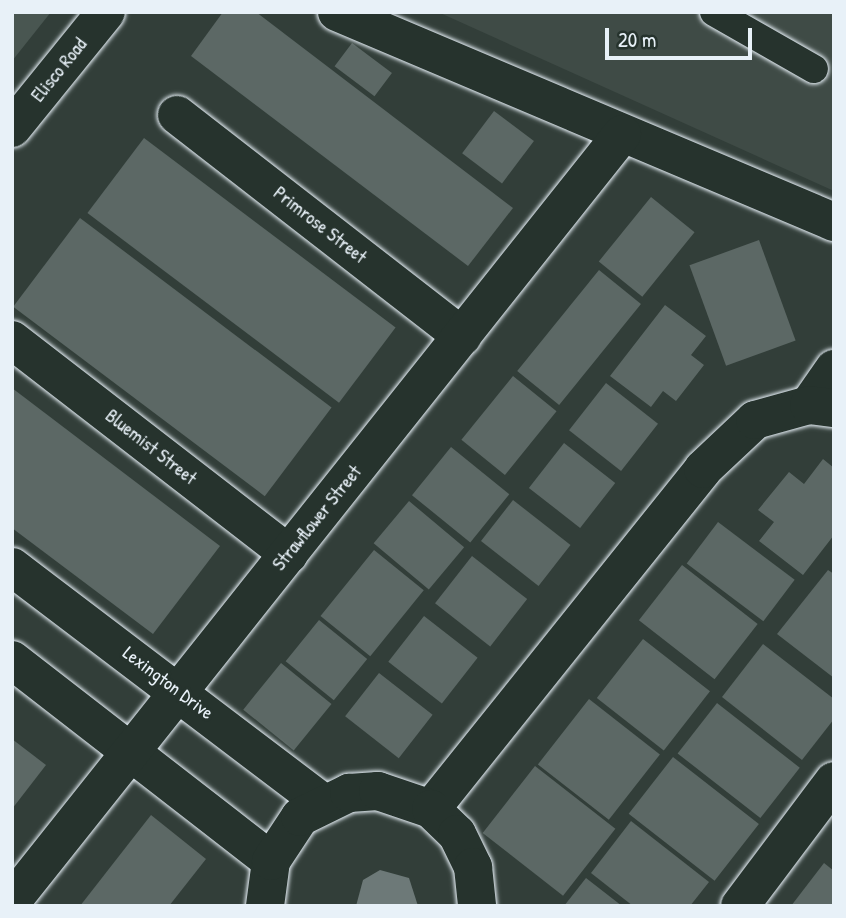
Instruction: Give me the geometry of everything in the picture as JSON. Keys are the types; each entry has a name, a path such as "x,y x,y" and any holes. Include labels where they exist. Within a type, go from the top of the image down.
{"street":[{"name":"Elisco Road","path":"12,128 106,12"},
{"path":"337,12 834,222"},
{"name":"Primrose Street","path":"177,115 463,336"},
{"name":"Strawflower Street","path":"14,894 180,691 622,134"},
{"name":"Bluemist Street","path":"12,340 289,554"},
{"path":"431,809 703,470 755,420 821,406 834,369"},
{"name":"Lexington Drive","path":"12,567 180,691 322,802"},
{"path":"12,660 271,861"},
{"path":"740,906 834,781"},
{"path":"265,906 271,861 292,827 322,802 377,791 431,809 457,834 473,867 477,906"}],"lane":[{"path":"714,12 814,69"}],"shaded area":[{"path":"12,12 51,12 12,61"},
{"path":"438,12 834,12 834,191"},
{"path":"380,870 409,878 418,906 356,906 363,880"}],"building":[{"path":"223,12 256,12 513,208 468,266 191,56"},
{"path":"352,43 392,73 374,96 335,66"},
{"path":"494,111 534,141 502,183 462,153"},
{"path":"144,138 396,328 339,403 87,213"},
{"path":"651,197 695,232 642,297 599,262"},
{"path":"80,218 332,408 265,496 13,307"},
{"path":"759,240 796,341 726,366 689,265"},
{"path":"599,270 641,304 559,405 517,371"},
{"path":"665,305 706,336 691,355 704,365 676,401 663,391 651,407 610,376"},
{"path":"513,376 557,411 505,475 461,440"},
{"path":"606,383 658,424 621,471 569,430"},
{"path":"12,388 220,546 153,634 12,528"},
{"path":"564,443 615,483 580,528 529,488"},
{"path":"451,447 509,494 470,542 412,495"},
{"path":"823,459 834,468 834,535 803,575 759,541 774,522 758,510 789,472 804,484"},
{"path":"513,500 571,545 539,586 481,541"},
{"path":"409,501 464,547 429,589 374,543"},
{"path":"718,522 795,580 763,621 687,564"},
{"path":"374,550 424,590 370,656 321,616"},
{"path":"472,556 527,599 490,646 435,603"},
{"path":"682,565 758,624 715,679 639,620"},
{"path":"828,570 834,574 834,678 777,634"},
{"path":"424,616 478,658 442,704 388,662"},
{"path":"319,620 367,659 334,700 286,661"},
{"path":"643,639 710,691 664,750 597,698"},
{"path":"763,644 834,699 834,719 802,760 722,697"},
{"path":"281,663 332,704 294,751 243,710"},
{"path":"379,673 433,715 399,758 345,716"},
{"path":"589,699 660,754 609,820 538,764"},
{"path":"717,703 800,768 760,818 678,753"},
{"path":"12,739 46,765 12,809"},
{"path":"673,757 759,824 715,881 629,814"},
{"path":"535,766 615,829 563,896 483,833"},
{"path":"151,815 206,859 169,906 80,906"},
{"path":"631,821 709,882 690,906 633,906 591,873"},
{"path":"824,863 834,871 834,906 791,906"},
{"path":"586,878 622,906 564,906"}]}
